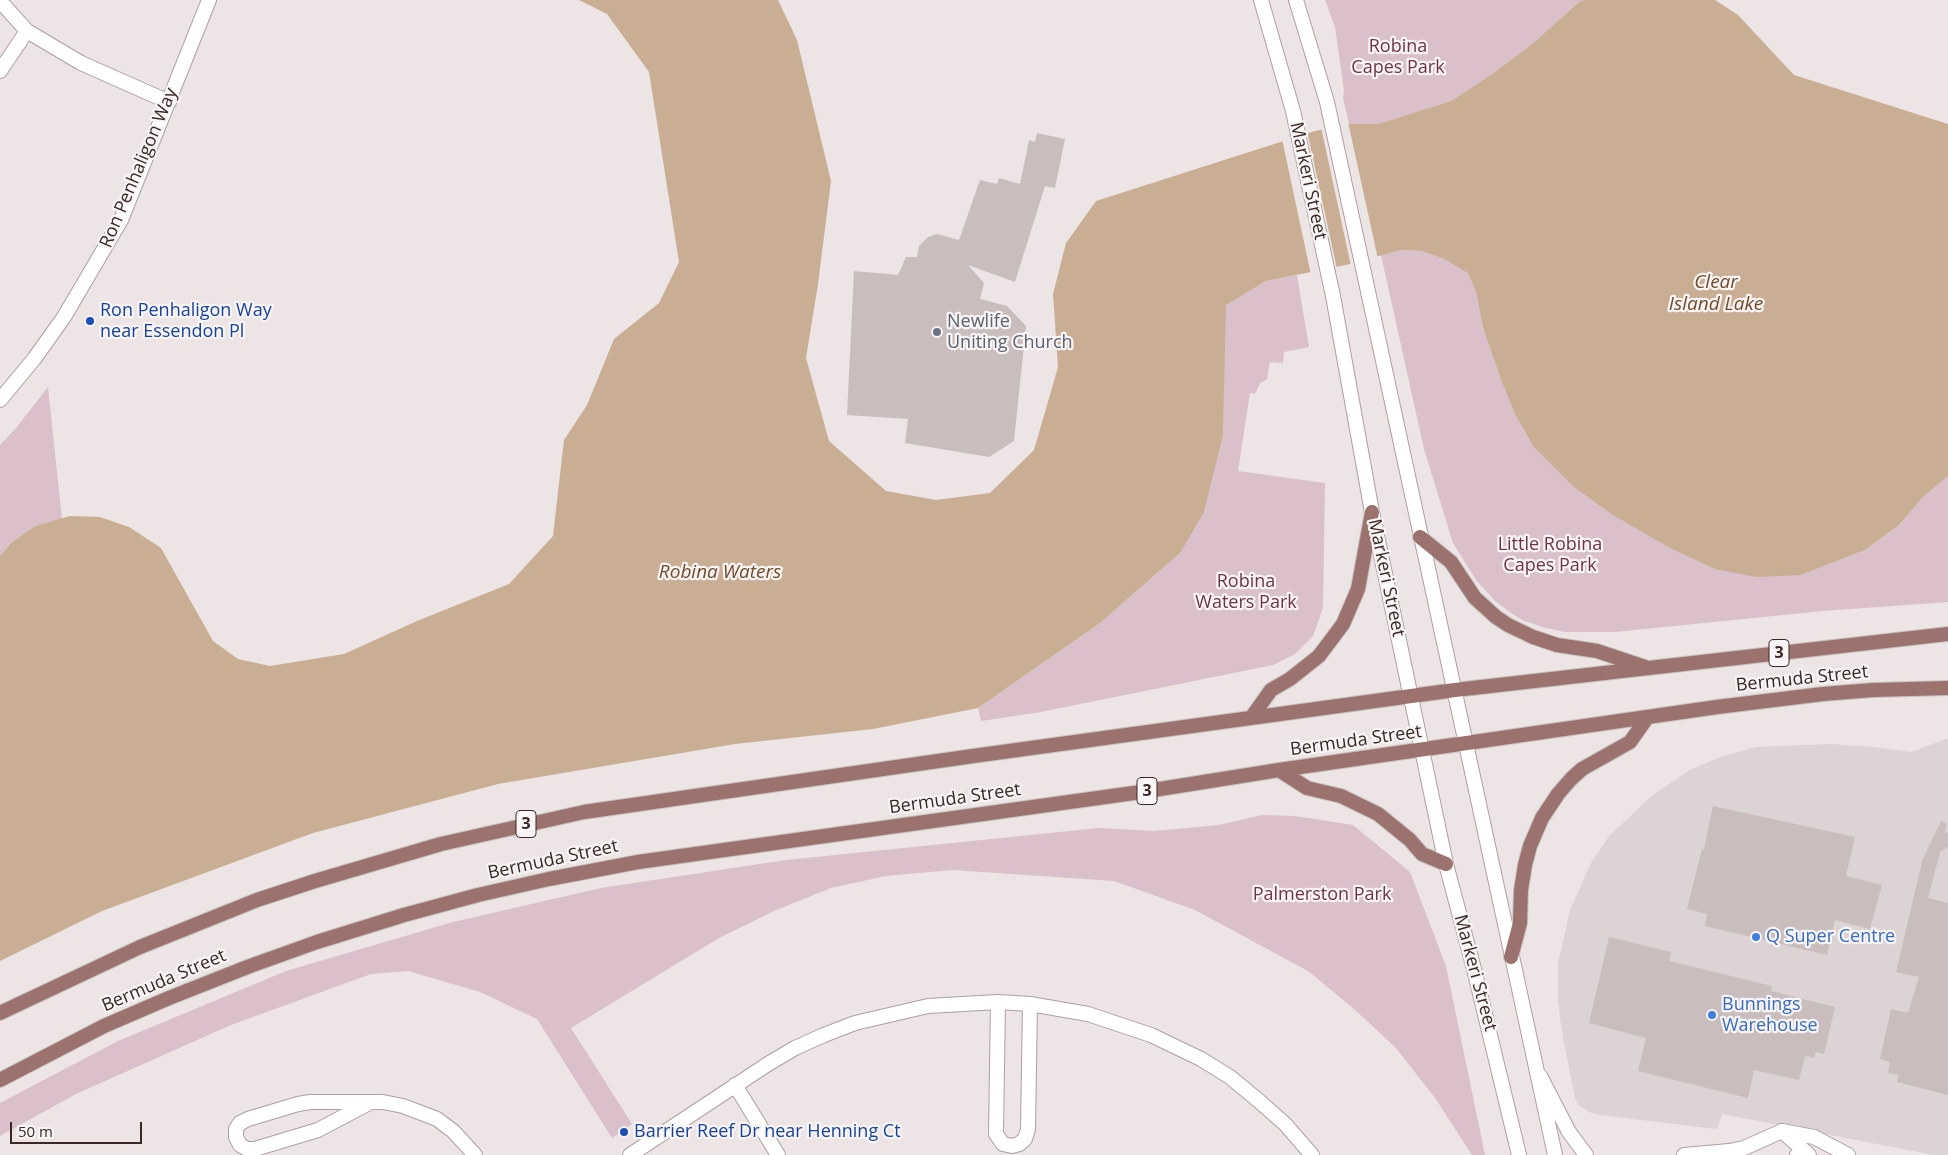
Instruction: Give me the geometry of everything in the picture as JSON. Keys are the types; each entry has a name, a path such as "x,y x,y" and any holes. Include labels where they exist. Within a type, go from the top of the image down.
{"main road":[{"path":"1251,718 1271,690 1290,679 1319,656 1343,624 1358,589 1372,512"},
{"path":"1420,537 1451,562 1475,598 1508,625 1533,637 1557,645 1597,651 1650,668"},
{"name":"Bermuda Street","path":"0,1013 140,947 258,900 416,851 501,829 584,812 655,800 1455,690 1948,634"},
{"name":"Bermuda Street","path":"0,1080 104,1026 169,998 250,966 335,936 478,895 638,862 1141,792 1279,770 1726,706 1873,690 1948,688"},
{"path":"1511,956 1520,924 1521,890 1525,864 1530,846 1542,818 1571,779 1582,769 1630,742 1647,718"},
{"path":"1279,770 1307,788 1341,796 1378,814 1405,835 1422,854 1446,864"}],"street":[{"name":"Ron Penhaligon Way","path":"0,400 34,359 64,317 121,220 209,0"},
{"name":"Markeri Street","path":"1261,0 1293,111 1333,296 1372,512 1446,864 1474,969 1519,1155"},
{"name":"Markeri Street","path":"1296,0 1327,102 1555,1155"},
{"path":"0,1 27,31 81,62 169,102"},
{"path":"0,71 27,31"},
{"path":"998,1002 996,1134 1003,1144 1012,1146 1019,1144 1025,1139 1028,1129 1030,1004"},
{"path":"630,1155 795,1048 855,1023 928,1006 998,1002 1030,1004 1088,1014 1151,1035 1201,1058 1230,1077 1259,1101 1285,1124 1312,1155"},
{"path":"1535,1067 1570,1132 1586,1155"},
{"path":"736,1085 778,1155"},
{"path":"369,1103 318,1130 255,1149 247,1149 240,1145 236,1137 236,1129 240,1123 298,1104 310,1102 383,1102 402,1106 437,1119 453,1131 475,1155"},
{"path":"1782,1132 1803,1154 1818,1139"},
{"path":"1684,1155 1744,1148 1782,1132 1804,1134 1818,1139 1848,1155"}],"shaded area":[{"name":"Q Super Centre","path":"1948,739 1948,1155 1934,1155 1722,1114 1717,1129 1599,1115 1589,1112 1580,1106 1575,1098 1563,1038 1558,1002 1558,964 1570,910 1591,863 1609,836 1653,795 1688,771 1720,757 1755,747 1831,744 1911,752"}],"green space":[{"name":"Robina Capes Park","path":"1325,0 1584,0 1579,2 1532,44 1492,74 1451,101 1378,124 1349,124 1343,98 1344,91 1335,27"},
{"name":"Little Robina Capes Park","path":"1401,250 1422,251 1444,259 1468,272 1476,292 1483,328 1500,377 1801,575 1865,550 1899,525 1923,497 1948,476 1948,602 1823,611 1615,632 1565,632 1524,621 1511,613 1495,601 1476,580 1453,543 1424,449 1381,255"},
{"name":"Robina Waters Park","path":"1297,275 1309,347 1284,352 1283,363 1270,362 1267,379 1260,383 1255,394 1250,393 1238,471 1325,483 1323,608 1313,636 1295,654 1273,665 1041,712 981,721 978,708 1100,623 1180,553 1223,435 1225,305 1266,281"},
{"path":"48,387 62,519 35,526 11,543 0,556 0,445"},
{"name":"Palmerston Park","path":"1262,815 1295,816 1353,825 1410,872 1446,966 1485,1155 1472,1155 1435,1098 1396,1048 1353,1008 1308,971 1195,910 1114,881 952,870 886,876 831,888 774,911 719,938 571,1028 632,1124 612,1138 537,1019 480,992 408,971 371,974 231,1025 76,1094 0,1136 0,1103 118,1041 286,971 453,922 601,888 786,860 1099,828 1154,831 1219,825"}],"water":[{"name":"Robina Waters","path":"579,0 778,0 797,40 831,181 818,284 806,358 829,441 886,491 936,500 990,493 1034,450 1058,367 1053,294 1066,243 1096,201 1315,131 1349,124 1378,124 1451,101 1492,74 1532,44 1579,2 1584,0 1715,0 1738,15 1794,75 1948,124 1948,476 1923,497 1899,525 1865,550 1801,575 1756,577 1715,569 1670,548 1613,515 1574,487 1534,447 1515,414 1500,377 1483,328 1476,292 1468,273 1444,259 1422,251 1401,250 1346,265 1266,281 1226,305 1223,435 1204,512 1180,553 1100,623 978,708 873,729 735,744 498,784 313,833 102,911 0,961 0,556 11,543 35,526 70,516 100,517 129,527 161,548 213,641 238,659 270,666 344,654 417,621 509,584 553,536 564,440 587,405 614,339 659,303 679,262 649,72 607,14"}],"pier":[{"path":"1348,122 1378,259 1351,266 1321,127"},
{"path":"1307,131 1337,269 1311,275 1282,139"}],"building":[{"path":"1037,133 1065,139 1055,188 1045,186 1015,282 968,265 984,283 980,299 1007,306 1026,326 1014,441 989,457 905,443 908,419 847,415 854,271 898,275 906,257 917,257 919,246 928,237 937,234 959,240 980,180 997,184 999,178 1020,184 1029,140 1035,142"},
{"path":"1713,806 1855,837 1846,876 1882,885 1870,929 1835,920 1827,955 1705,926 1707,914 1687,909 1702,849 1704,849"},
{"path":"1941,821 1947,824 1945,833 1948,832 1948,847 1940,852 1928,898 1948,903 1948,1095 1897,1082 1899,1075 1888,1073 1890,1062 1880,1059 1891,1009 1908,1013 1919,977 1896,972 1921,863"},
{"name":"Bunnings Warehouse","path":"1609,937 1671,952 1669,961 1772,986 1771,991 1835,1007 1824,1054 1816,1052 1814,1058 1805,1056 1799,1080 1754,1070 1748,1098 1638,1071 1646,1038 1589,1023"}],"place":[{"name":"Ron Penhaligon Way near Essendon Pl","path":"90,321"},
{"name":"Newlife Uniting Church","path":"937,332"},
{"name":"Q Super Centre","path":"1756,937"},
{"name":"Bunnings Warehouse","path":"1712,1015"},
{"name":"Barrier Reef Dr near Henning Ct","path":"624,1132"}],"water label":[{"name":"Clear Island Lake","path":"1716,294"}]}
